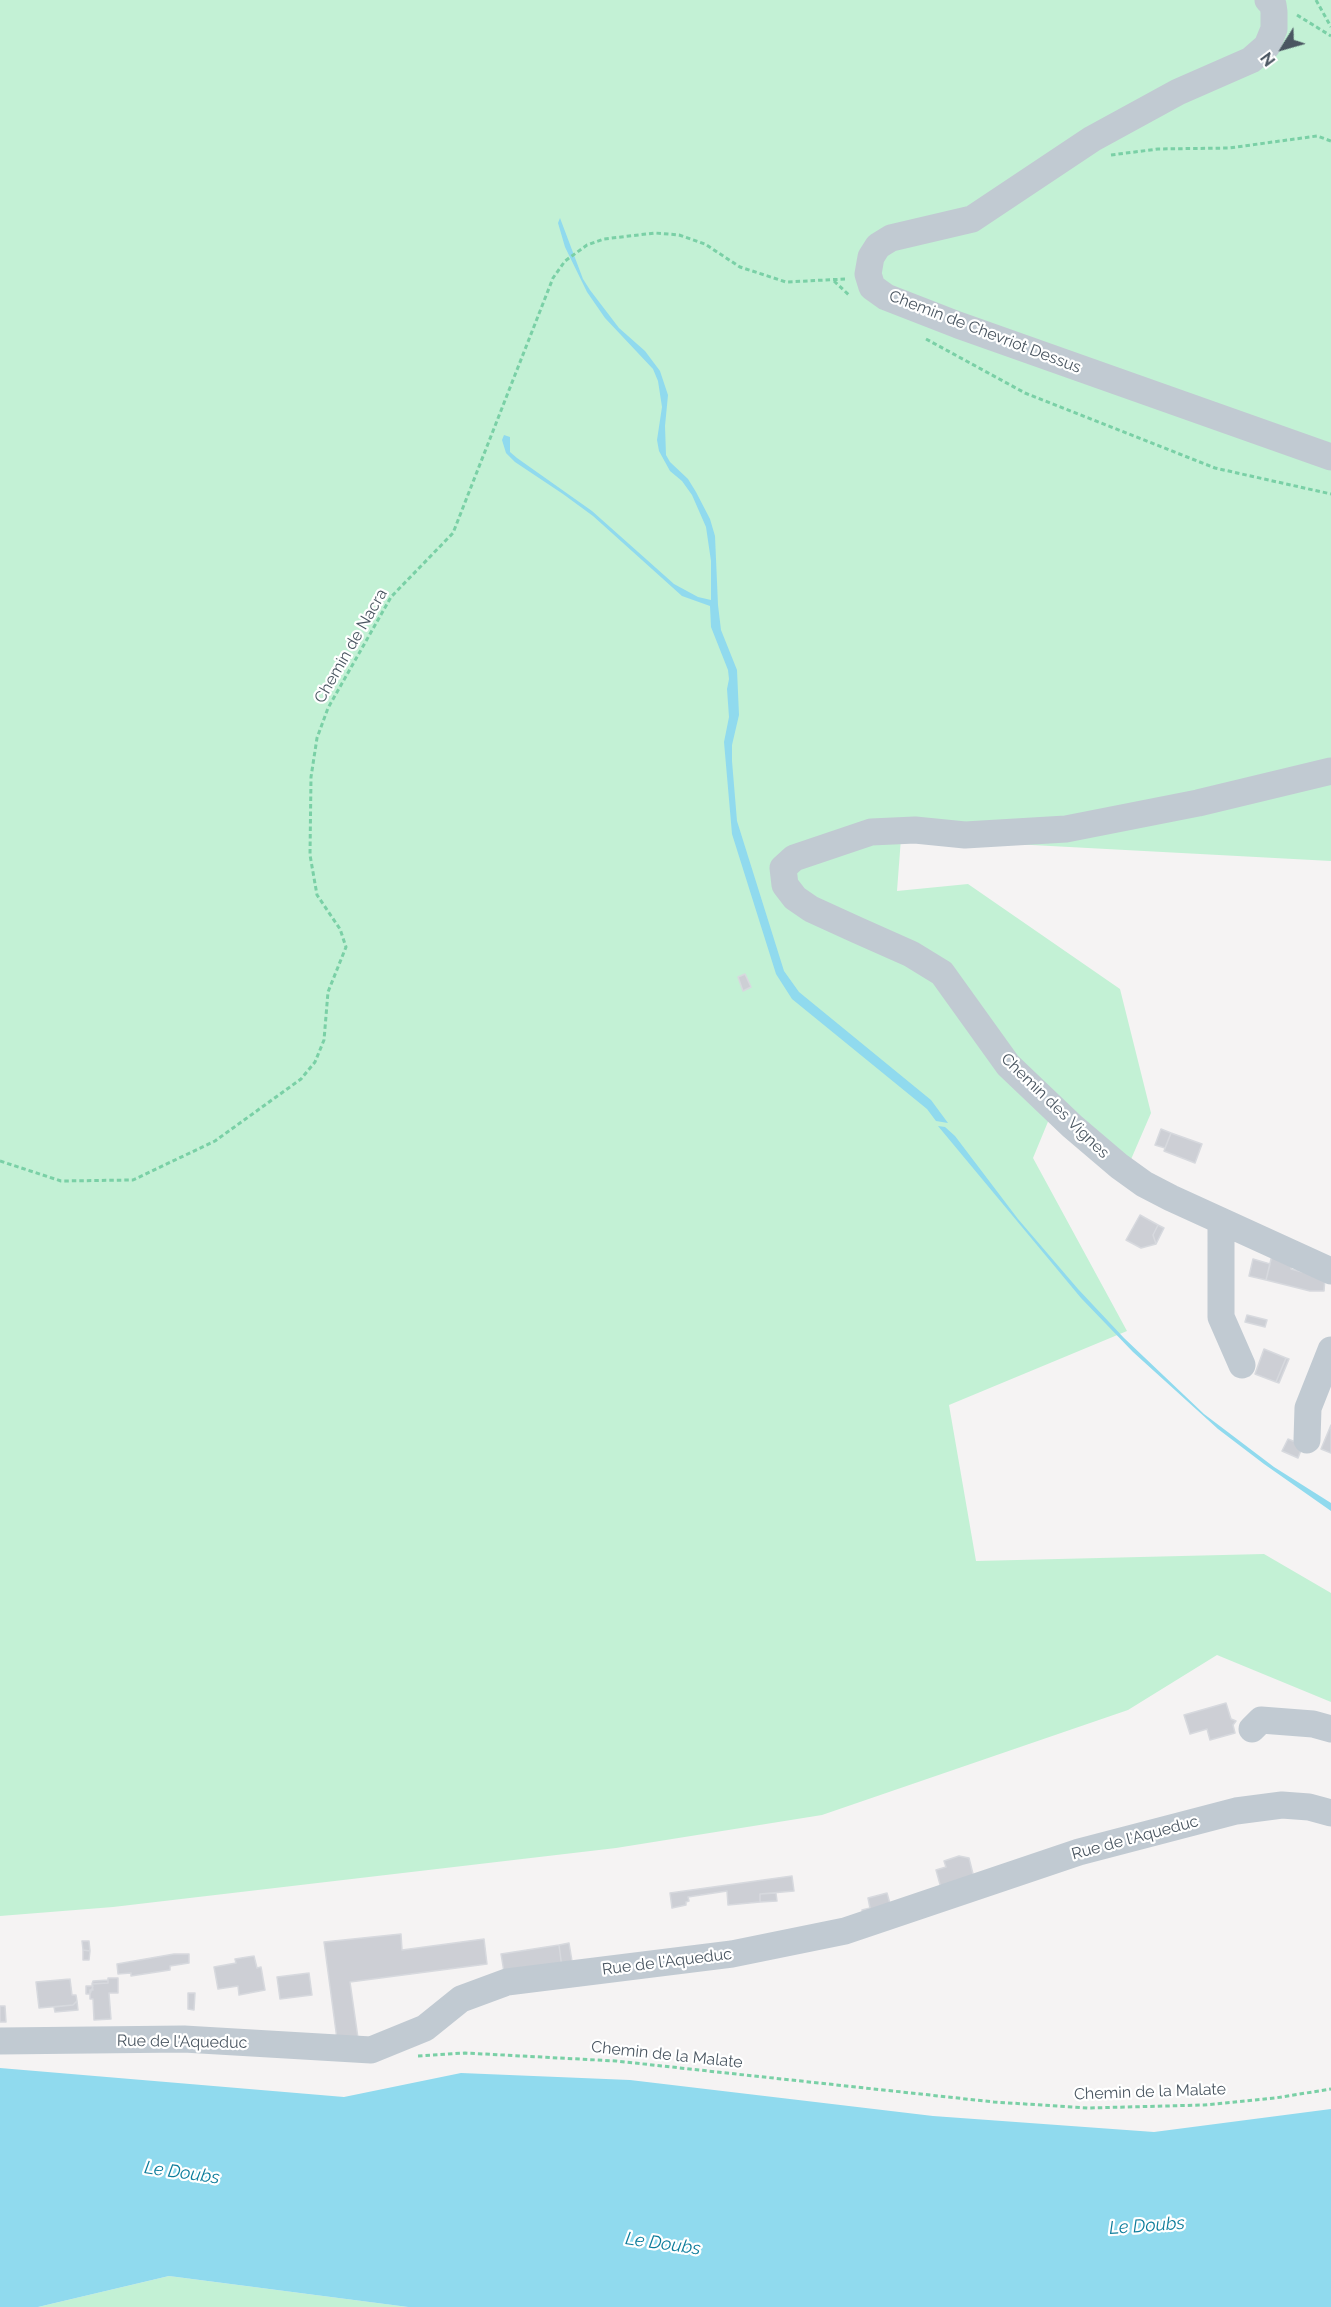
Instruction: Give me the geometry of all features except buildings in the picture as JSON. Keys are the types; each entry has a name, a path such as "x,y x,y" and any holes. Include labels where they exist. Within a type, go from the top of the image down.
{"street":[{"name":"Chemin de Chevriot Dessus","path":"1271,6 1274,29 1267,46 1251,60 1178,92 1092,139 972,219 891,238 878,246 871,258 868,274 872,287 886,297 1331,457"},
{"name":"Chemin des Vignes","path":"1331,771 1198,803 1066,829 965,835 915,830 871,832 794,858 783,868 785,885 795,898 812,909 911,954 942,973 1008,1065 1072,1126 1119,1166 1144,1184 1221,1222 1331,1271"},
{"path":"1221,1222 1221,1317 1242,1365"},
{"path":"1308,1440 1308,1408 1331,1350"},
{"path":"1252,1729 1261,1720 1313,1724 1331,1729"},
{"name":"Rue de l'Aqueduc","path":"0,2041 184,2039 371,2050 426,2028 460,1999 507,1982 732,1954 845,1931 1079,1852 1236,1811 1282,1805 1309,1807 1331,1813"}],"path":[{"path":"1316,0 1331,27"},
{"path":"1271,6 1295,14 1331,36"},
{"path":"1101,156 1158,149 1229,148 1317,136 1331,141"},
{"name":"Chemin de Nacra","path":"0,1161 62,1181 133,1180 215,1141 301,1079 315,1062 324,1040 328,992 346,947 340,929 317,895 309,855 310,777 317,738 328,708 391,597 453,533 553,278 565,261 587,245 604,239 655,233 679,235 705,244 741,267 786,282 834,281 855,301"},
{"path":"921,336 1025,393 1181,455 1215,468 1331,494"},
{"name":"Chemin de la Malate","path":"417,2056 465,2053 616,2061 994,2102 1088,2108 1204,2105 1275,2098 1331,2089"}],"green space":[{"path":"0,0 1331,0 1331,861 901,838 897,891 968,884 1120,989 1151,1113 1129,1164 1052,1112 1033,1158 1127,1331 949,1405 976,1561 1264,1554 1331,1593 1331,1702 1217,1655 1128,1710 822,1815 616,1848 113,1907 0,1916"},
{"path":"169,2276 408,2307 38,2307"}],"water":[{"path":"560,218 583,279 590,290 619,328 645,351 660,371 668,395 665,426 666,455 688,479 710,519 715,536 721,630 737,670 739,715 732,745 732,761 737,821 784,971 799,992 931,1100 948,1123 936,1121 927,1109 792,999 776,974 732,834 724,742 729,717 727,689 729,679 728,670 711,627 710,606 682,596 593,516 515,462 506,453 502,440 504,435 510,437 510,452 592,511 674,584 698,597 711,600 711,561 706,527 692,495 682,481 670,471 659,451 657,440 662,407 658,381 653,369 605,318 587,292 565,247 558,223"},
{"path":"938,1126 945,1127 955,1136 1018,1219 1124,1338 1204,1414 1274,1467 1331,1503 1331,1511 1218,1429 1133,1352 1081,1298"},
{"name":"Le Doubs","path":"0,2068 344,2097 461,2073 630,2080 933,2116 1154,2132 1331,2109 1331,2307 408,2307 169,2276 38,2307 0,2307"}]}
